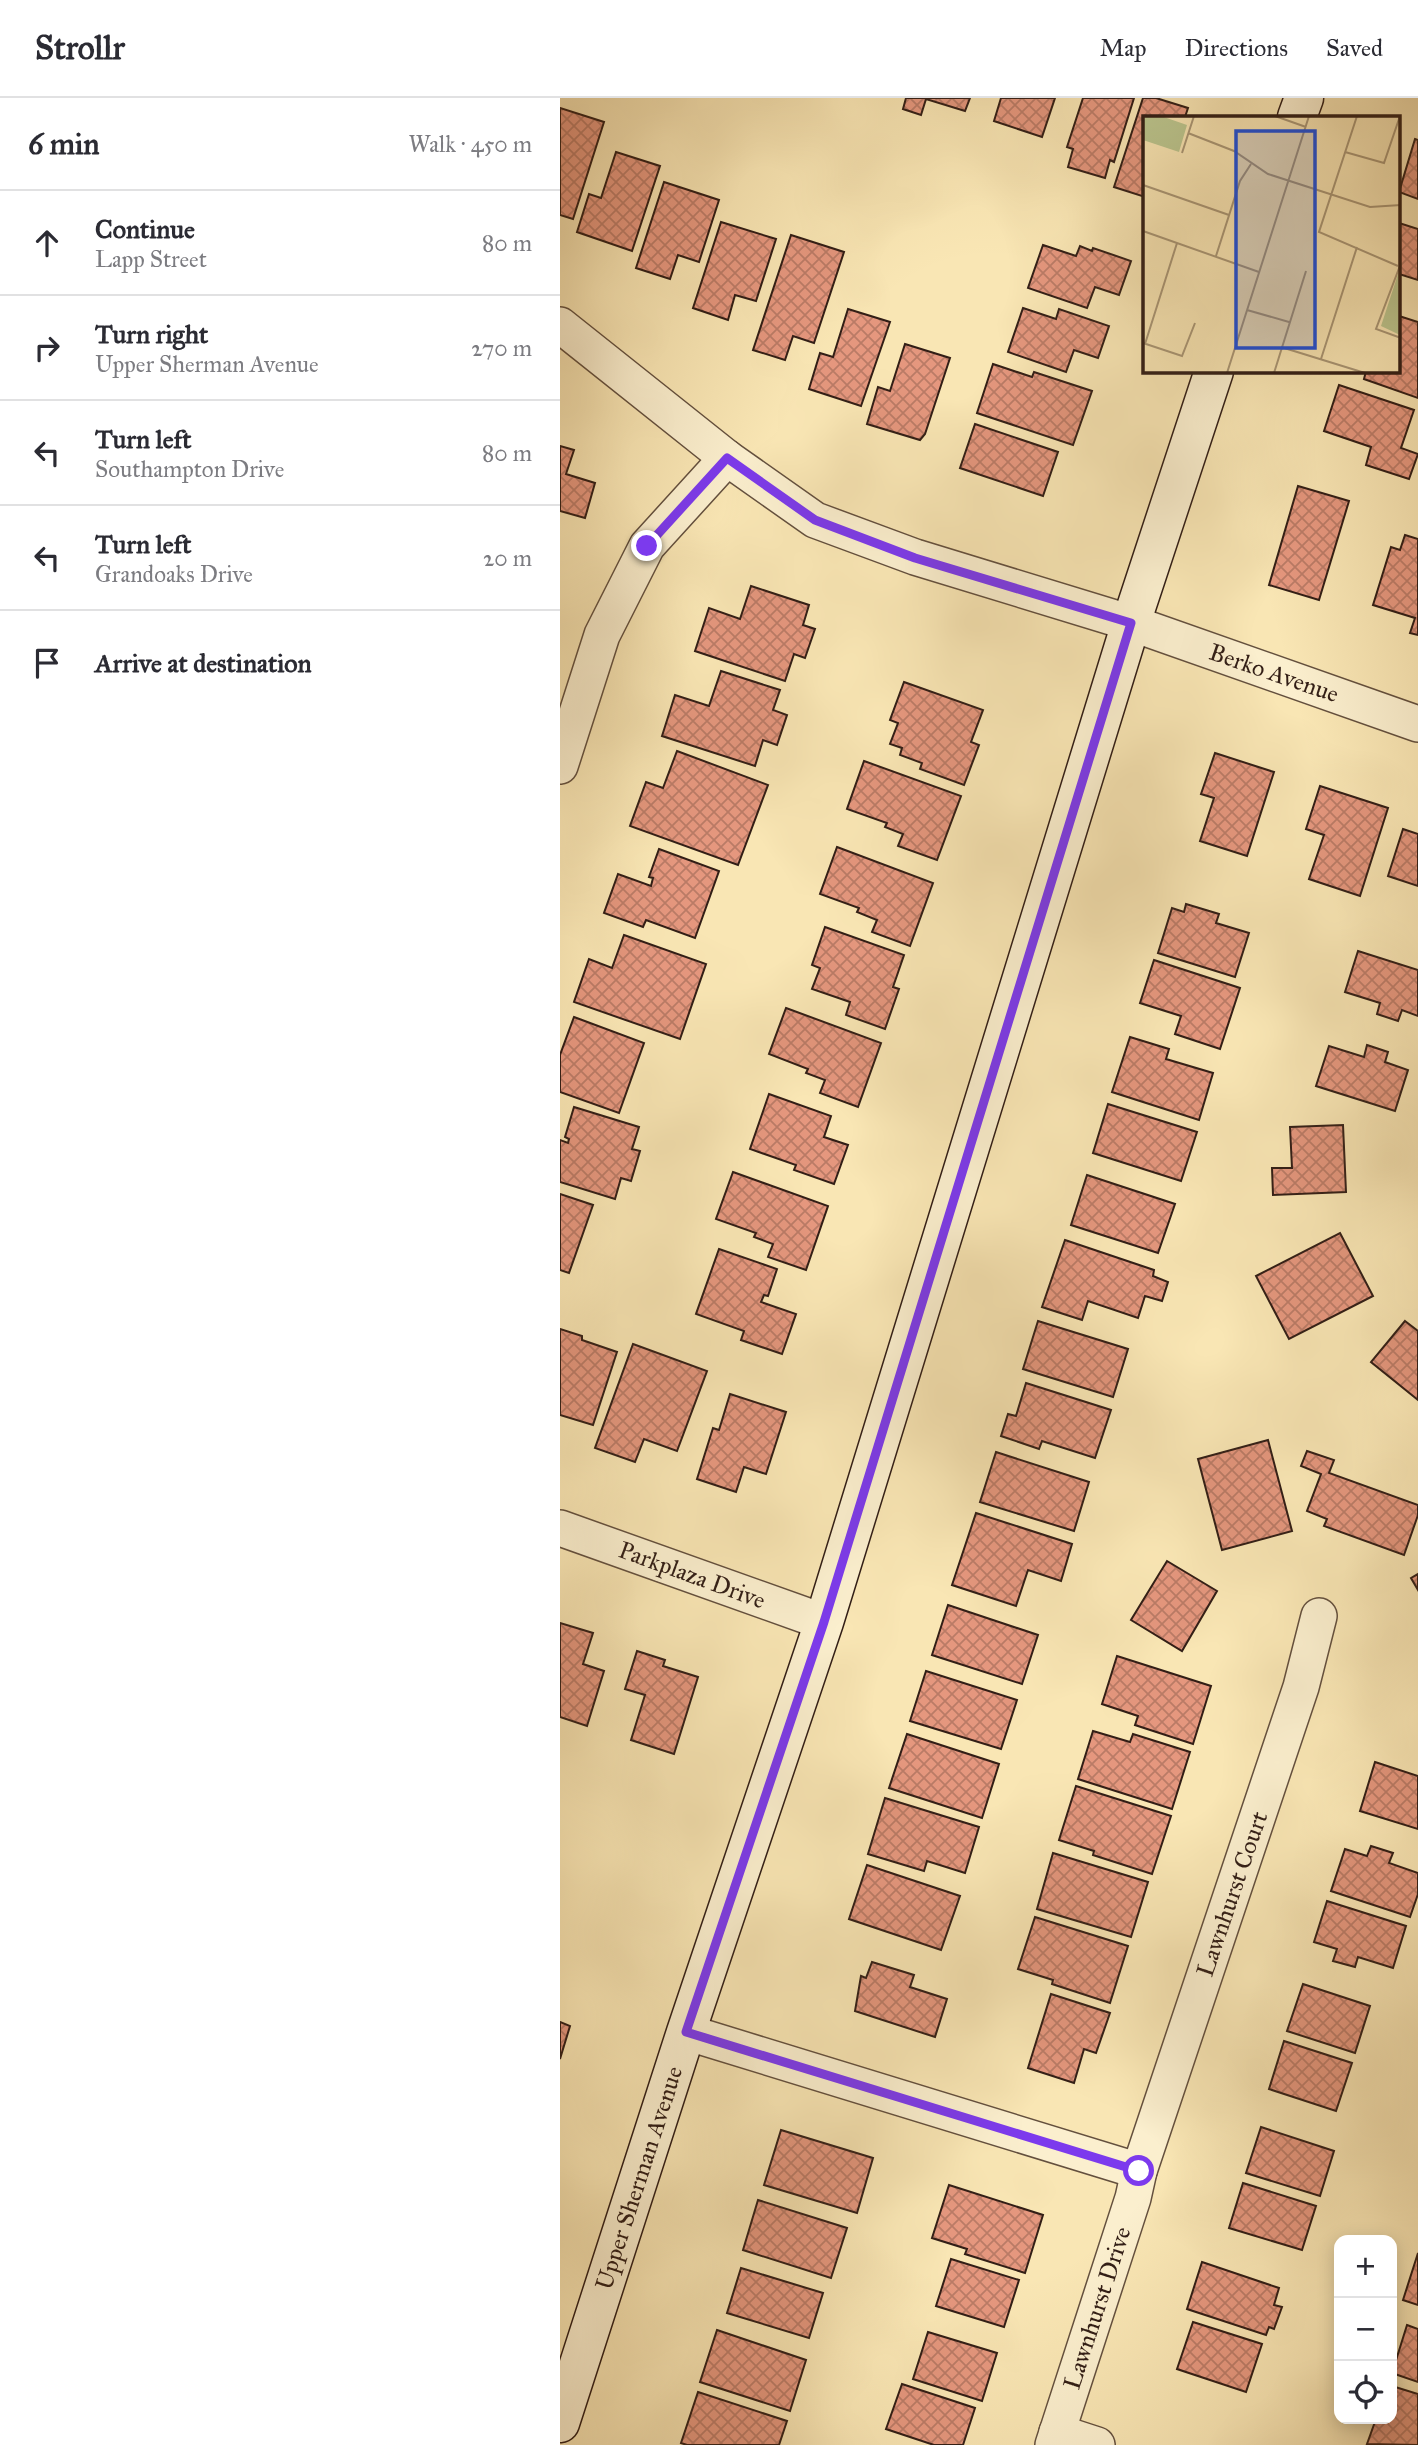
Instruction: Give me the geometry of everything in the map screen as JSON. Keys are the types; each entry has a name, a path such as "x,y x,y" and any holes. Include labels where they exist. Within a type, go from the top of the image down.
{"main road":[{"path":"1297,116 1304,98"},
{"name":"Upper Sherman Avenue","path":"560,2423 686,2032 824,1622 1131,623 1213,373"}],"street":[{"name":"Berko Avenue","path":"560,325 727,458 815,520 915,558 1131,623 1418,724"},
{"path":"560,765 602,635 647,546 727,458"},
{"name":"Parkplaza Drive","path":"560,1528 824,1622"},
{"name":"Lawnhurst Court","path":"1139,2171 1301,1687 1319,1615"},
{"path":"686,2032 1139,2171"},
{"name":"Lawnhurst Drive","path":"1055,2438 1133,2198 1139,2171"},
{"path":"1055,2438 1097,2445"}],"building":[{"path":"906,98 970,98 965,111 926,99 921,115 903,109"},
{"path":"1001,98 1055,98 1042,137 994,121"},
{"path":"1083,98 1134,98 1114,162 1110,160 1105,178 1068,167 1073,149 1067,147"},
{"path":"1143,98 1156,98 1188,108 1185,116 1143,116 1143,196 1114,187"},
{"path":"560,108 604,122 573,219 560,215"},
{"path":"1415,139 1418,140 1418,199 1401,193"},
{"path":"616,152 660,166 632,251 577,232 589,194 601,198"},
{"path":"664,182 719,200 699,262 678,255 670,279 636,268"},
{"path":"721,222 776,239 756,301 735,295 728,320 693,308"},
{"path":"1401,224 1418,229 1418,280 1401,275"},
{"path":"791,235 844,252 814,343 793,336 785,360 753,350"},
{"path":"1043,245 1076,256 1080,246 1092,251 1093,248 1131,261 1119,295 1095,287 1087,308 1028,288"},
{"path":"1023,308 1056,319 1059,309 1109,326 1098,358 1074,350 1066,372 1008,352"},
{"path":"848,309 890,322 861,406 809,389 820,353 833,357"},
{"path":"1401,317 1418,322 1418,398 1364,379 1366,373 1401,373"},
{"path":"905,344 950,358 925,434 920,440 867,424 878,387 890,391"},
{"path":"993,364 1032,377 1034,372 1092,391 1073,445 977,413"},
{"path":"1339,385 1414,410 1401,448 1418,454 1409,479 1366,465 1371,447 1324,431"},
{"path":"975,424 1058,452 1043,496 960,468"},
{"path":"560,446 574,450 566,474 595,483 585,518 560,511"},
{"path":"1298,486 1349,501 1319,600 1269,585"},
{"path":"1405,535 1418,539 1418,635 1410,633 1415,618 1373,605 1391,547 1400,550"},
{"path":"751,586 809,605 803,625 815,629 805,658 794,654 785,681 695,651 709,608 740,619"},
{"path":"721,671 780,690 773,710 787,715 777,745 763,740 755,766 662,736 675,695 709,706"},
{"path":"904,682 983,710 971,742 979,745 964,785 920,769 922,763 900,755 902,748 890,744 898,723 890,720"},
{"path":"677,751 768,785 738,865 630,826 646,782 663,788"},
{"path":"1215,753 1274,772 1247,856 1200,841 1214,798 1201,794"},
{"path":"864,761 961,796 937,860 898,846 903,834 885,827 887,823 847,809"},
{"path":"1320,786 1388,808 1360,896 1309,879 1324,835 1306,829"},
{"path":"1403,829 1418,834 1418,886 1388,876"},
{"path":"837,847 933,883 910,946 872,932 877,920 857,912 859,908 820,894"},
{"path":"659,849 719,871 695,938 646,920 643,927 604,913 618,874 651,886 653,878 649,877"},
{"path":"1186,904 1219,914 1216,923 1249,933 1235,977 1158,953 1172,908 1184,912"},
{"path":"825,927 904,955 893,987 899,989 885,1029 846,1015 850,1002 812,989 820,968 812,965"},
{"path":"624,935 706,964 680,1039 574,1002 589,959 612,968"},
{"path":"1358,951 1418,970 1418,1016 1402,1010 1398,1021 1377,1014 1380,1003 1345,992"},
{"path":"1154,960 1240,988 1220,1049 1175,1034 1181,1016 1140,1003"},
{"path":"786,1008 881,1043 858,1107 820,1093 825,1080 806,1073 808,1069 769,1054"},
{"path":"574,1017 644,1043 619,1113 560,1092 560,1055"},
{"path":"1130,1037 1169,1049 1166,1059 1213,1073 1199,1120 1112,1092"},
{"path":"1367,1045 1388,1052 1385,1062 1408,1070 1395,1111 1316,1086 1329,1046 1364,1057"},
{"path":"769,1094 831,1116 824,1137 848,1145 834,1184 794,1170 796,1165 750,1149"},
{"path":"1108,1104 1197,1132 1181,1181 1093,1153"},
{"path":"574,1107 639,1127 632,1149 640,1151 631,1181 621,1178 615,1199 560,1182 560,1140 568,1143 569,1139 565,1137"},
{"path":"1343,1125 1346,1192 1273,1195 1272,1168 1292,1168 1290,1127"},
{"path":"733,1172 828,1206 806,1270 768,1257 773,1244 754,1237 756,1233 716,1219"},
{"path":"1087,1175 1175,1204 1158,1253 1071,1225"},
{"path":"560,1194 593,1205 569,1273 560,1270"},
{"path":"1340,1233 1373,1296 1289,1339 1256,1276"},
{"path":"1065,1240 1154,1270 1153,1276 1168,1282 1162,1301 1145,1296 1138,1318 1088,1301 1082,1320 1042,1307"},
{"path":"719,1249 777,1269 768,1296 764,1295 761,1302 796,1314 782,1354 741,1340 744,1331 696,1314"},
{"path":"1038,1321 1128,1349 1113,1397 1023,1369"},
{"path":"1405,1321 1418,1331 1418,1400 1371,1362"},
{"path":"560,1329 617,1352 593,1425 560,1415"},
{"path":"633,1344 707,1371 677,1451 644,1439 635,1462 595,1448"},
{"path":"1026,1383 1111,1410 1095,1458 1042,1441 1039,1449 1001,1436 1008,1414 1016,1416"},
{"path":"730,1394 786,1412 766,1474 744,1467 736,1492 697,1479 713,1428 719,1430"},
{"path":"1268,1440 1292,1531 1222,1550 1198,1459"},
{"path":"1307,1451 1334,1460 1329,1473 1418,1505 1418,1515 1404,1555 1324,1526 1327,1519 1307,1511 1321,1474 1301,1466"},
{"path":"996,1452 1089,1482 1074,1531 980,1502"},
{"path":"976,1513 1072,1544 1061,1581 1028,1570 1016,1606 952,1585"},
{"path":"1167,1561 1217,1591 1182,1651 1131,1620"},
{"path":"1418,1574 1418,1590 1411,1578"},
{"path":"948,1605 1038,1635 1022,1684 932,1655"},
{"path":"560,1623 593,1633 583,1664 604,1671 587,1726 560,1717"},
{"path":"637,1651 665,1660 663,1666 698,1677 674,1754 631,1740 645,1695 625,1689"},
{"path":"1117,1656 1211,1686 1193,1744 1135,1725 1138,1716 1102,1704"},
{"path":"926,1671 1017,1700 1001,1749 910,1721"},
{"path":"1093,1731 1130,1742 1133,1734 1190,1752 1172,1809 1078,1779"},
{"path":"907,1734 999,1764 982,1818 889,1788"},
{"path":"1375,1762 1418,1776 1418,1829 1360,1811"},
{"path":"1076,1786 1171,1816 1152,1874 1093,1855 1094,1851 1059,1840"},
{"path":"885,1798 979,1827 965,1873 927,1861 924,1871 868,1854"},
{"path":"1371,1846 1393,1853 1389,1863 1418,1873 1418,1894 1410,1917 1331,1891 1345,1849 1367,1856"},
{"path":"1053,1853 1148,1882 1131,1937 1037,1909"},
{"path":"867,1865 960,1896 941,1950 849,1919"},
{"path":"1327,1901 1406,1926 1393,1968 1358,1957 1355,1967 1333,1961 1337,1949 1314,1942"},
{"path":"1035,1917 1128,1946 1110,2003 1052,1984 1053,1980 1018,1969"},
{"path":"872,1962 914,1975 910,1987 947,1999 935,2037 855,2011 861,1976 866,1978"},
{"path":"1303,1984 1370,2006 1355,2053 1287,2031"},
{"path":"1051,1994 1110,2013 1096,2053 1084,2049 1074,2083 1028,2068"},
{"path":"560,2022 570,2026 560,2059"},
{"path":"1284,2041 1352,2063 1336,2111 1269,2089"},
{"path":"1261,2127 1334,2151 1320,2196 1246,2173"},
{"path":"781,2130 873,2158 857,2213 764,2185"},
{"path":"1243,2183 1316,2206 1302,2250 1229,2228"},
{"path":"949,2185 1043,2215 1025,2273 965,2254 967,2249 932,2238"},
{"path":"758,2200 847,2228 831,2278 743,2250"},
{"path":"1418,2253 1418,2305 1403,2300"},
{"path":"951,2259 1019,2280 1004,2327 936,2306"},
{"path":"1202,2262 1279,2288 1274,2305 1282,2307 1274,2329 1269,2327 1266,2335 1187,2309"},
{"path":"741,2268 823,2293 809,2338 727,2313"},
{"path":"1193,2322 1262,2344 1246,2392 1177,2369"},
{"path":"1407,2325 1418,2329 1418,2382 1397,2375 1397,2357"},
{"path":"717,2330 806,2360 790,2411 700,2382"},
{"path":"928,2332 997,2353 982,2401 913,2379"},
{"path":"902,2384 975,2408 963,2445 934,2445 886,2429"},
{"path":"1397,2388 1418,2394 1418,2445 1367,2444 1374,2424 1397,2424"},
{"path":"698,2392 787,2421 779,2445 681,2443"}],"route":[{"path":"647,546 727,458 815,520 915,558 1131,623 824,1622 686,2032 1139,2171"}]}
